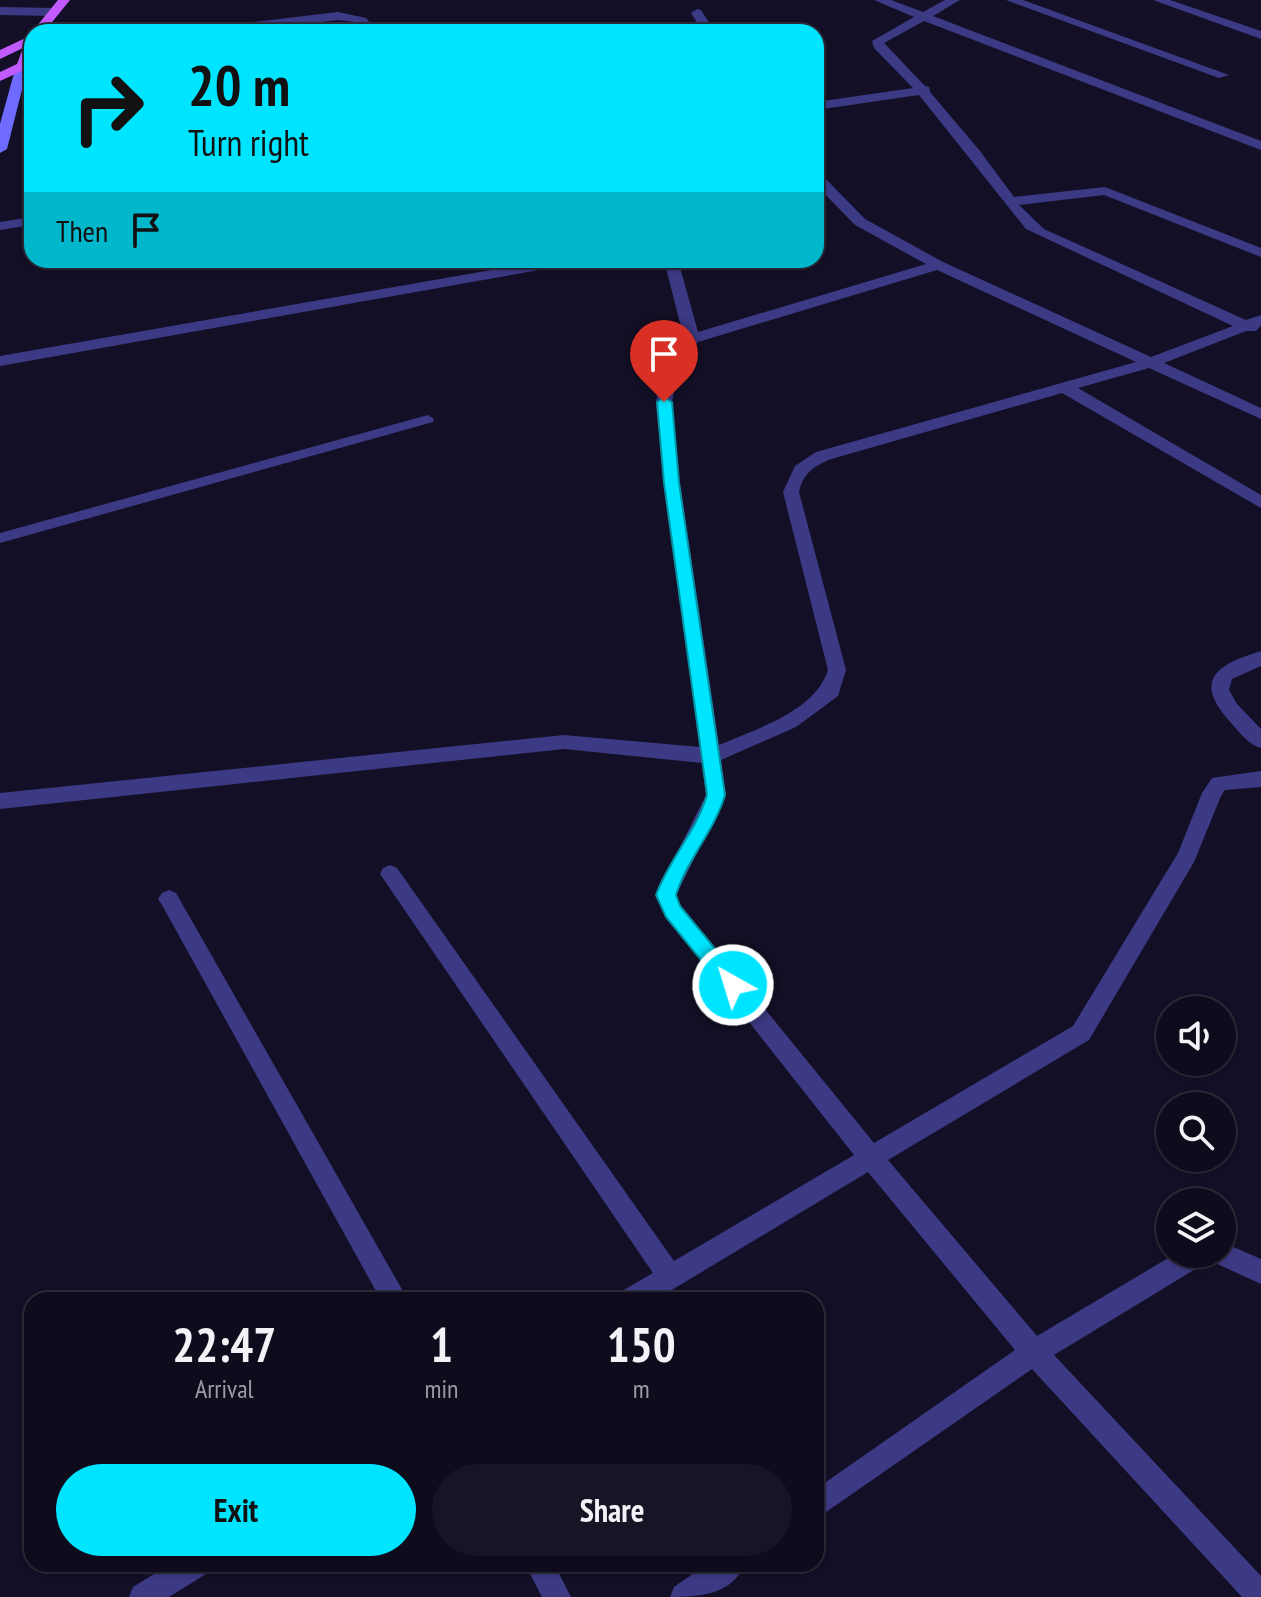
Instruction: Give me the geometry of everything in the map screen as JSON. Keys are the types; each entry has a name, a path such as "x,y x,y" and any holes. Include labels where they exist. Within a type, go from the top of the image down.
{"main road":[{"path":"44,24 64,0"},
{"path":"0,55 24,44"},
{"path":"0,77 24,59"},
{"path":"0,149 24,67"}],"street":[{"path":"880,0 1261,146"},
{"path":"954,0 920,16 878,41 878,45 925,90 1017,213 1039,232 1255,326"},
{"path":"1012,0 1223,75"},
{"path":"1159,0 1261,35"},
{"path":"0,11 54,12"},
{"path":"697,13 704,24"},
{"path":"272,24 338,16 360,19 367,24"},
{"path":"824,105 925,90"},
{"path":"824,185 860,222 938,265 1261,414"},
{"path":"1010,202 1105,191 1261,253"},
{"path":"0,226 24,222"},
{"path":"938,265 692,339 669,376 664,402 672,483 716,795 710,817 673,874 666,895 673,911 872,1159 1034,1352 1253,1594"},
{"path":"0,361 528,268"},
{"path":"673,268 692,339"},
{"path":"0,801 564,742 712,756 789,722 831,691 837,670 791,492 793,477 805,464 822,456 1150,363 1255,326"},
{"path":"1062,386 1261,502"},
{"path":"1261,658 1225,674 1218,686 1220,697 1261,741"},
{"path":"645,1292 1081,1033 1187,856 1219,783 1261,779"},
{"path":"390,874 670,1277"},
{"path":"169,899 390,1292"},
{"path":"1236,1260 1261,1272"},
{"path":"824,1499 1034,1352 1175,1268"},
{"path":"143,1597 183,1572"},
{"path":"543,1572 557,1597"},
{"path":"684,1597 720,1572"}],"lane":[{"path":"0,538 428,419"}],"route":[{"path":"664,402 672,483 716,795 710,817 673,874 666,895 673,911 733,985"}]}
